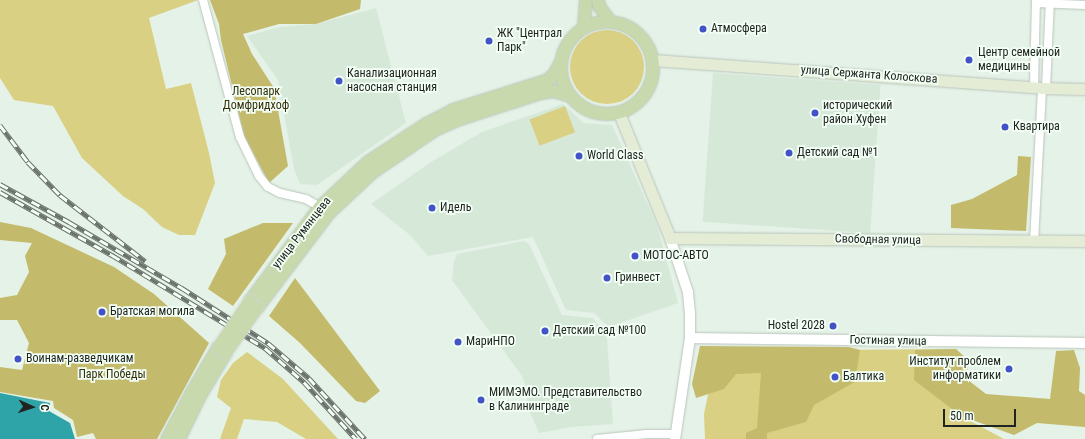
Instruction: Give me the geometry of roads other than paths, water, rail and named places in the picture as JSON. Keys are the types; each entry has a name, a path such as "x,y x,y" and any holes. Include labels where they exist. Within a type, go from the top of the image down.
{"main road":[{"path":"584,27 586,0"},
{"path":"598,0 599,6 610,21"},
{"path":"610,21 624,24 638,32 648,45 653,60 653,77 646,93 635,106 619,113 601,114 584,109 570,96 562,81 560,63 564,48 572,36 584,27 596,22 610,21"},
{"name":"улица Сержанта Колоскова","path":"653,60 1085,89"},
{"name":"улица Румянцева","path":"167,439 192,392 222,351 320,207 368,162 426,124 453,110 548,80 555,73 560,63"},
{"name":"улица Румянцева","path":"254,304 329,213 373,172 435,130 457,120 541,93 553,91 570,96"},
{"path":"619,113 670,238"},
{"name":"Свободная улица","path":"670,238 1034,242 1085,241"},
{"name":"улица Румянцева","path":"178,439 222,351"}],"street":[{"path":"203,0 240,138 259,176 268,187 280,193 306,198 320,207"},
{"path":"1041,87 1036,2 1085,5"},
{"path":"1034,242 1041,87 1050,2"},
{"path":"597,439 647,434 675,437 690,338 688,292 670,238"},
{"name":"Гостиная улица","path":"690,338 1085,343"}],"water":[{"path":"0,393 50,403 49,411 70,423 75,439 0,439"}],"railway":[{"path":"0,125 28,162 60,195 145,261"},
{"path":"0,184 69,222 182,288 268,343 309,378 365,439"},
{"path":"0,192 112,255 265,348 304,382 356,439"}],"place":[{"name":"Атмосфера","path":"703,29"},
{"name":"ЖК \"Централ Парк\"","path":"489,41"},
{"name":"Центр семейной медицины","path":"969,60"},
{"name":"Канализационная насосная станция","path":"339,81"},
{"name":"исторический район Хуфен","path":"815,113"},
{"name":"Квартира","path":"1005,127"},
{"name":"Детский сад №1","path":"789,153"},
{"name":"World Class","path":"579,156"},
{"name":"Идель","path":"432,208"},
{"name":"МОТОС-АВТО","path":"635,256"},
{"name":"Гринвест","path":"607,278"},
{"name":"Братская могила","path":"102,312"},
{"name":"Hostel 2028","path":"833,326"},
{"name":"Детский сад №100","path":"545,331"},
{"name":"МариНПО","path":"458,342"},
{"name":"Воинам-разведчикам","path":"18,359"},
{"name":"Институт проблем информатики","path":"1009,369"},
{"name":"Балтика","path":"835,377"},
{"name":"МИМЭМО. Представительство в Калининграде","path":"481,400"}],"park label":[{"name":"Лесопарк Домфридхоф","path":"256,99"},
{"name":"Парк Победы","path":"112,375"}]}
